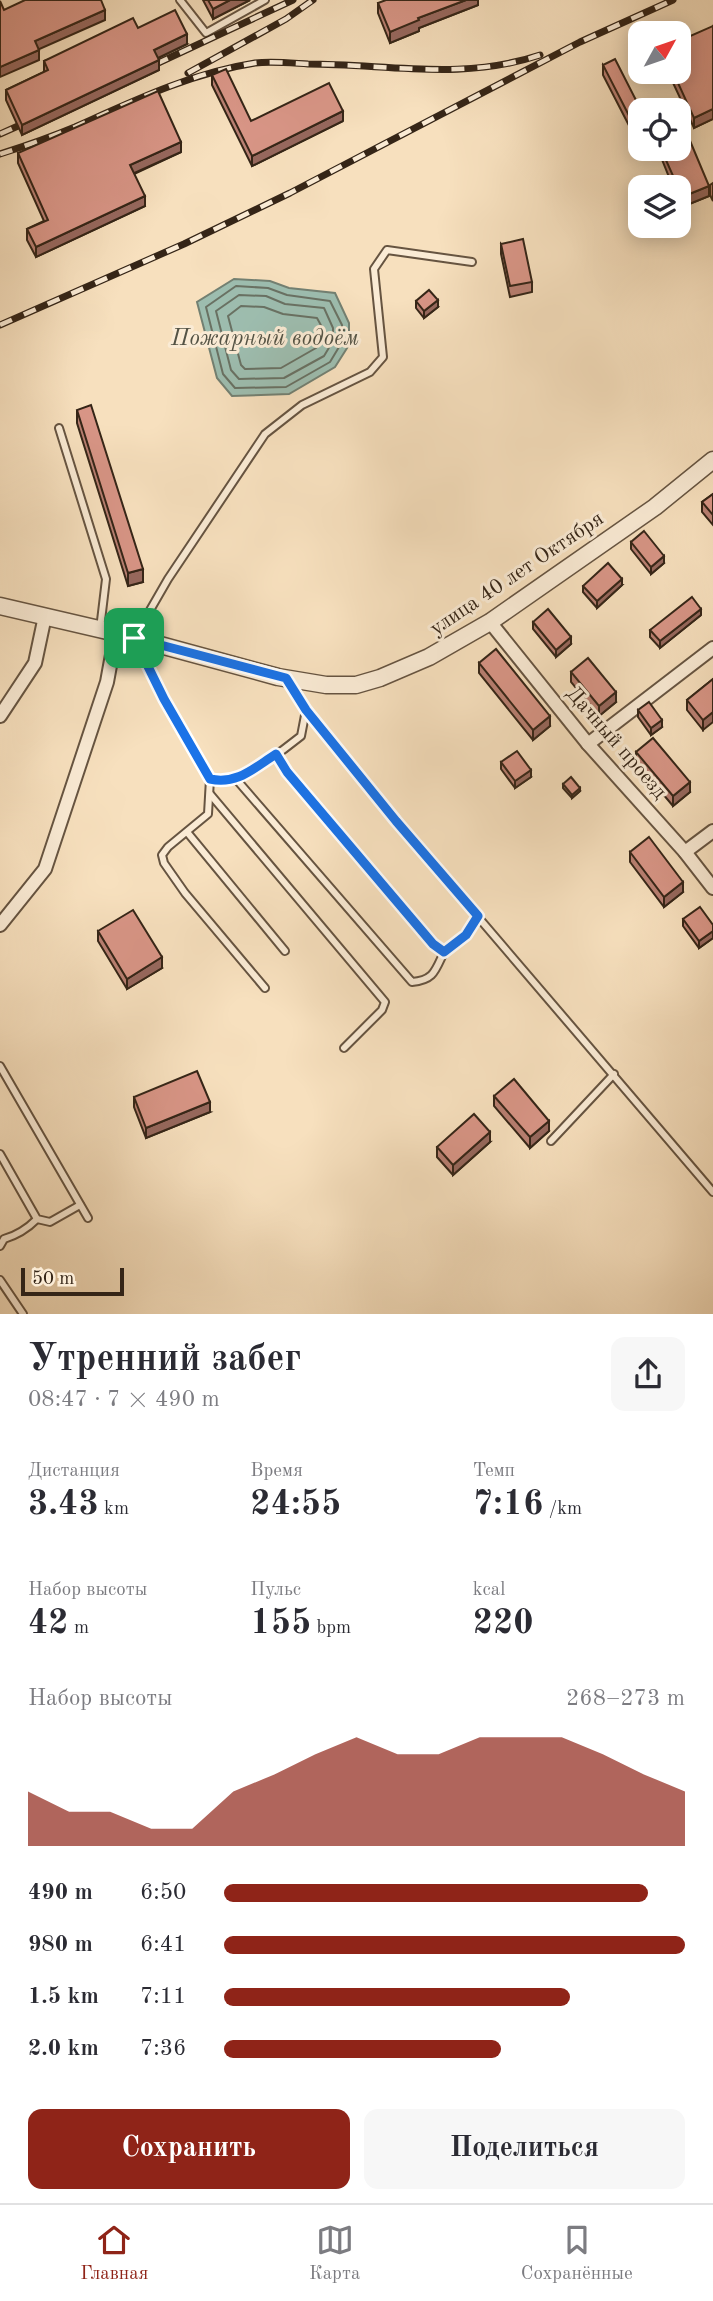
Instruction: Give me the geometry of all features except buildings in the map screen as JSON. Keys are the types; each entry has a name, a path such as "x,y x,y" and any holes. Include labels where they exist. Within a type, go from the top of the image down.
{"street":[{"name":"улица 40 лет Октября","path":"0,606 108,631 286,678 326,685 356,685 429,657 490,622 655,507 713,460"},
{"path":"0,716 35,663 45,617"},
{"name":"Дачный проезд","path":"490,622 588,744 685,852 713,888"},
{"path":"0,925 45,869 107,682 108,631"},
{"path":"588,744 713,648"},
{"path":"685,852 713,831"}],"lane":[{"path":"180,0 206,33 265,0"},
{"path":"265,988 185,894 164,863 162,855 168,847 208,814 210,779 164,699 134,638 167,579 265,434 302,405 370,372 383,356 374,269 387,250 472,262"},
{"path":"59,428 106,579 108,631"},
{"path":"286,678 306,710 396,821 713,1192"},
{"path":"210,779 224,782 236,779 276,754 301,736 306,710"},
{"path":"276,754 287,772 381,884 433,944 444,952"},
{"path":"236,779 412,982 425,981 433,974 444,952 466,935 478,916"},
{"path":"210,794 385,1002 374,1020 344,1048"},
{"path":"187,832 285,951"},
{"path":"0,1066 88,1218"},
{"path":"551,1141 614,1074"},
{"path":"0,1154 37,1219 50,1222 80,1205"},
{"path":"1,1239 22,1232 37,1219"},
{"path":"0,1280 23,1314"}],"water":[{"name":"Пожарный водоём","path":"234,279 270,281 289,288 335,293 349,323 349,345 335,367 289,394 232,396 217,378 197,302"}],"railway":[{"path":"156,64 293,0"},
{"path":"188,73 286,19 313,0"},
{"path":"0,325 184,244 290,193 580,42 673,0"},
{"path":"0,154 66,131 185,81 255,63 453,69 511,63 540,55"},
{"path":"0,134 18,126"}],"route":[{"path":"134,638 286,678 306,710 478,916 466,935 444,952 433,944 287,772 276,754 236,779 224,782 210,779 164,699 134,638"}]}
